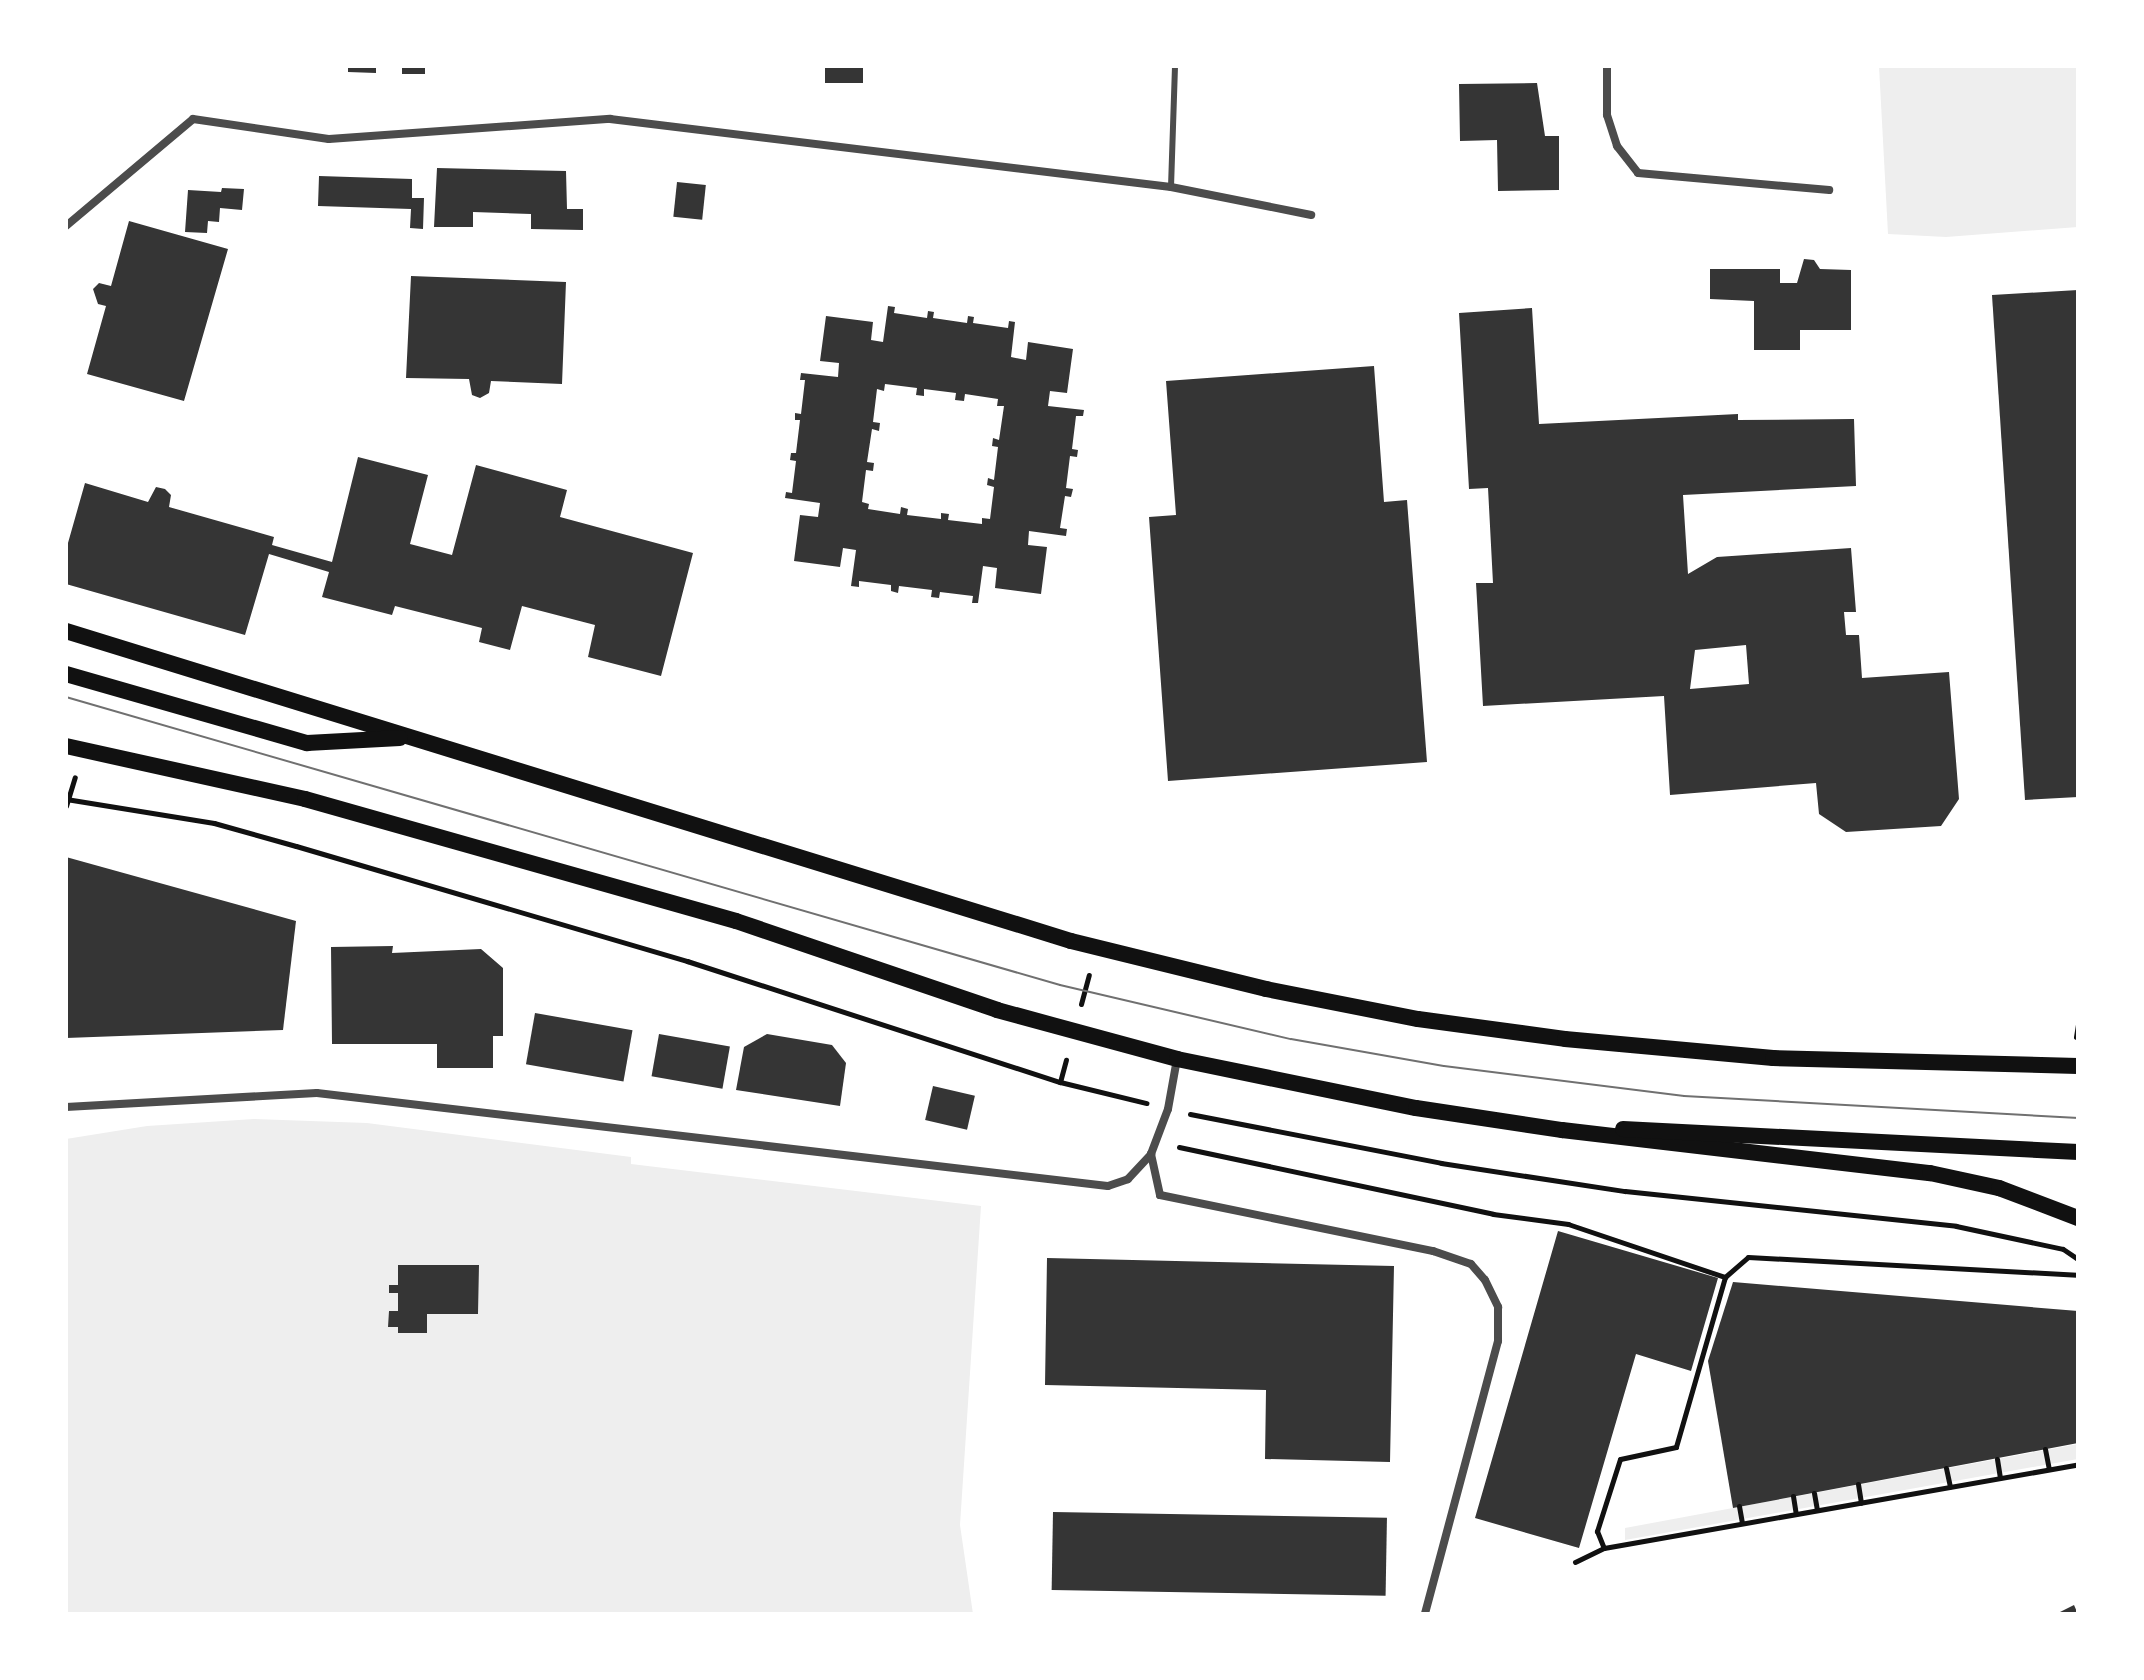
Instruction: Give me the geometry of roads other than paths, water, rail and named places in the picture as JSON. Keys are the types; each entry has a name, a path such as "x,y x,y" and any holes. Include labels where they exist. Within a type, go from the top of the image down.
{"main road":[{"path":"66,631 1071,941 1336,1004 1565,1039 1773,1058 2078,1066"},
{"path":"66,674 307,743 413,738"},
{"path":"66,746 305,799 736,921 997,1010 1177,1059 1416,1108 1562,1130 1930,1173 1999,1188 2078,1218"},
{"path":"1562,1130 1665,1128 2078,1152"}],"street":[{"path":"1607,66 1607,115 1617,146 1638,173 1829,190"},
{"path":"66,226 193,119 329,139 610,119 1171,187 1311,215"},
{"path":"66,1107 317,1093 1108,1186 1128,1179 1151,1154 1168,1109 1177,1059"},
{"path":"1151,1154 1160,1195 1433,1251 1471,1264 1485,1280 1498,1307 1498,1341 1425,1614"}],"lane":[{"path":"1171,187 1175,66"}],"tram line":[{"path":"66,697 1060,985 1291,1039 1444,1066 1684,1096 2078,1118"}]}
